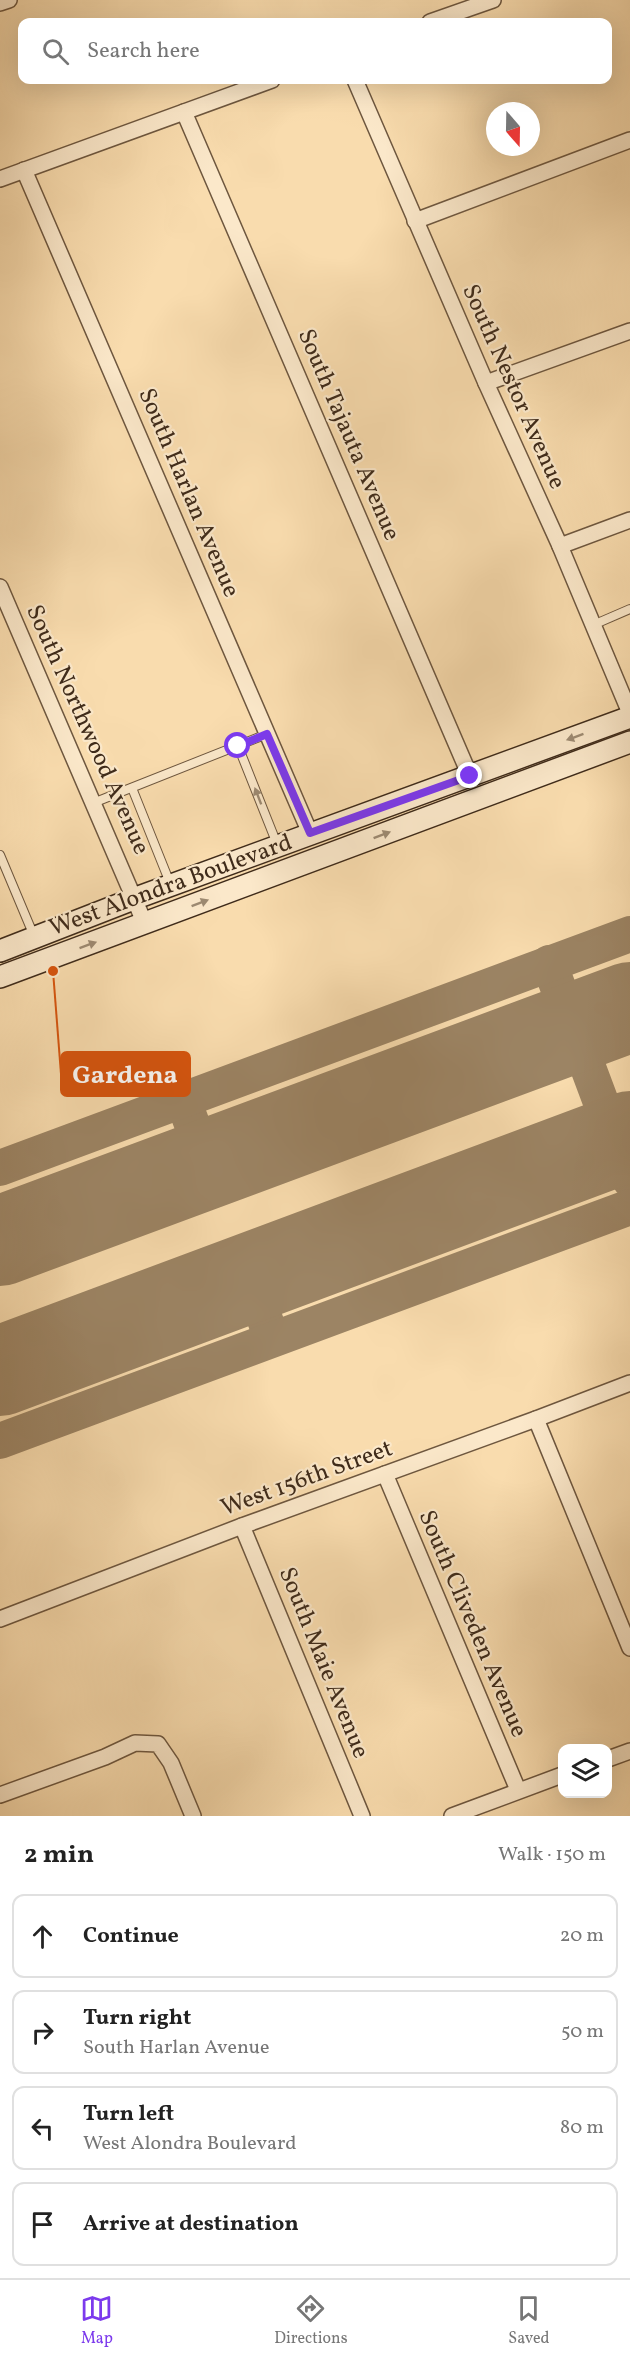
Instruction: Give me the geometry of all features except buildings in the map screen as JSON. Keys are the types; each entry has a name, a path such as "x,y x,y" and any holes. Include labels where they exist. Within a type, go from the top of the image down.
{"main road":[{"name":"West Alondra Boulevard","path":"0,951 136,898 630,715"},
{"name":"West Alondra Boulevard","path":"0,977 630,742"}],"street":[{"path":"0,3 9,0"},
{"path":"441,18 493,0"},
{"path":"0,179 261,84"},
{"name":"South Nestor Avenue","path":"357,84 486,383 560,546 630,715"},
{"name":"South Tajauta Avenue","path":"184,112 470,776"},
{"path":"415,220 630,140"},
{"name":"South Harlan Avenue","path":"24,170 310,833"},
{"path":"486,383 630,330"},
{"path":"560,546 630,520"},
{"name":"South Northwood Avenue","path":"0,587 136,898 145,924"},
{"name":"West 156th Street","path":"0,1619 242,1526 630,1383"},
{"path":"536,1419 630,1648"},
{"name":"South Cliveden Avenue","path":"385,1474 518,1790"},
{"name":"South Maie Avenue","path":"242,1526 362,1816"},
{"path":"0,1795 105,1757 135,1743 158,1744 171,1763 193,1816"},
{"path":"612,1758 630,1751"},
{"path":"452,1816 558,1776"}],"lane":[{"path":"592,625 630,609"},
{"path":"93,803 267,734"},
{"path":"238,746 277,846"},
{"path":"132,788 171,885"},
{"path":"0,855 34,938"}],"taxiway":[{"path":"0,1168 630,934"},
{"path":"549,963 630,1180"},
{"path":"183,1100 207,1164"},
{"path":"0,1441 630,1207"},
{"path":"250,1278 272,1339"}],"runway":[{"path":"0,1241 630,1007"},
{"path":"0,1371 630,1136"}],"place":[{"name":"Gardena","path":"53,971"}],"route":[{"path":"238,746 267,734 310,833 470,776"}]}
